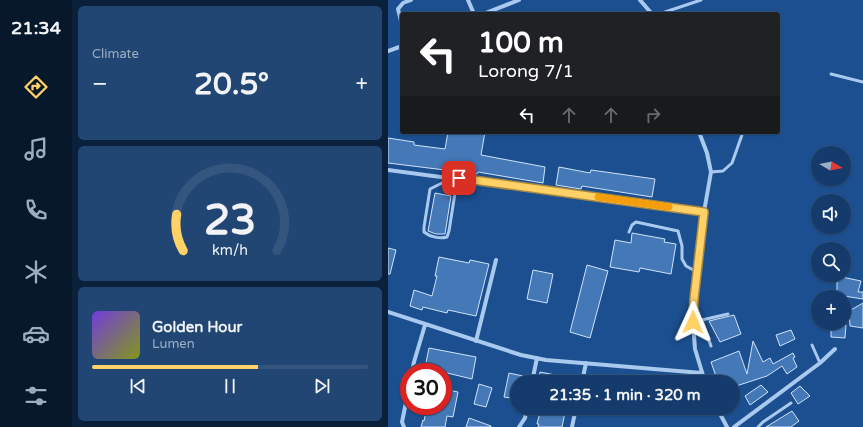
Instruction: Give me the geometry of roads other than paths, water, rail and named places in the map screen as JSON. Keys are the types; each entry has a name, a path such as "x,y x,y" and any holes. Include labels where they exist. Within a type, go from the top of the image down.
{"street":[{"path":"400,17 398,9 403,3 411,0"},
{"path":"468,0 473,12"},
{"path":"487,12 519,0"},
{"path":"640,0 650,12"},
{"path":"388,51 400,47"},
{"path":"388,312 521,355 586,363 702,373 695,349 693,322 694,299 704,212 711,172 707,153 700,134"},
{"path":"388,170 444,176 704,212"},
{"path":"476,341 496,260"},
{"path":"414,363 425,325"},
{"path":"734,427 820,363 835,349"},
{"path":"533,375 537,358"},
{"path":"583,375 586,363"},
{"path":"403,415 402,422 404,427"},
{"path":"519,427 526,415"},
{"path":"572,427 575,415"},
{"path":"721,415 727,427"}],"lane":[{"path":"665,12 701,0"},
{"path":"831,74 863,82"},
{"path":"711,172 723,171 732,163 742,134"},
{"path":"442,183 454,189 455,193 450,231 447,237 443,238 428,236 424,232 424,228 430,189 442,183 444,176"},
{"path":"629,232 636,222 678,231 682,246 682,259 686,266 698,272"},
{"path":"693,322 728,314"},
{"path":"702,320 711,346"},
{"path":"812,344 820,363"},
{"path":"758,427 791,403"}]}
